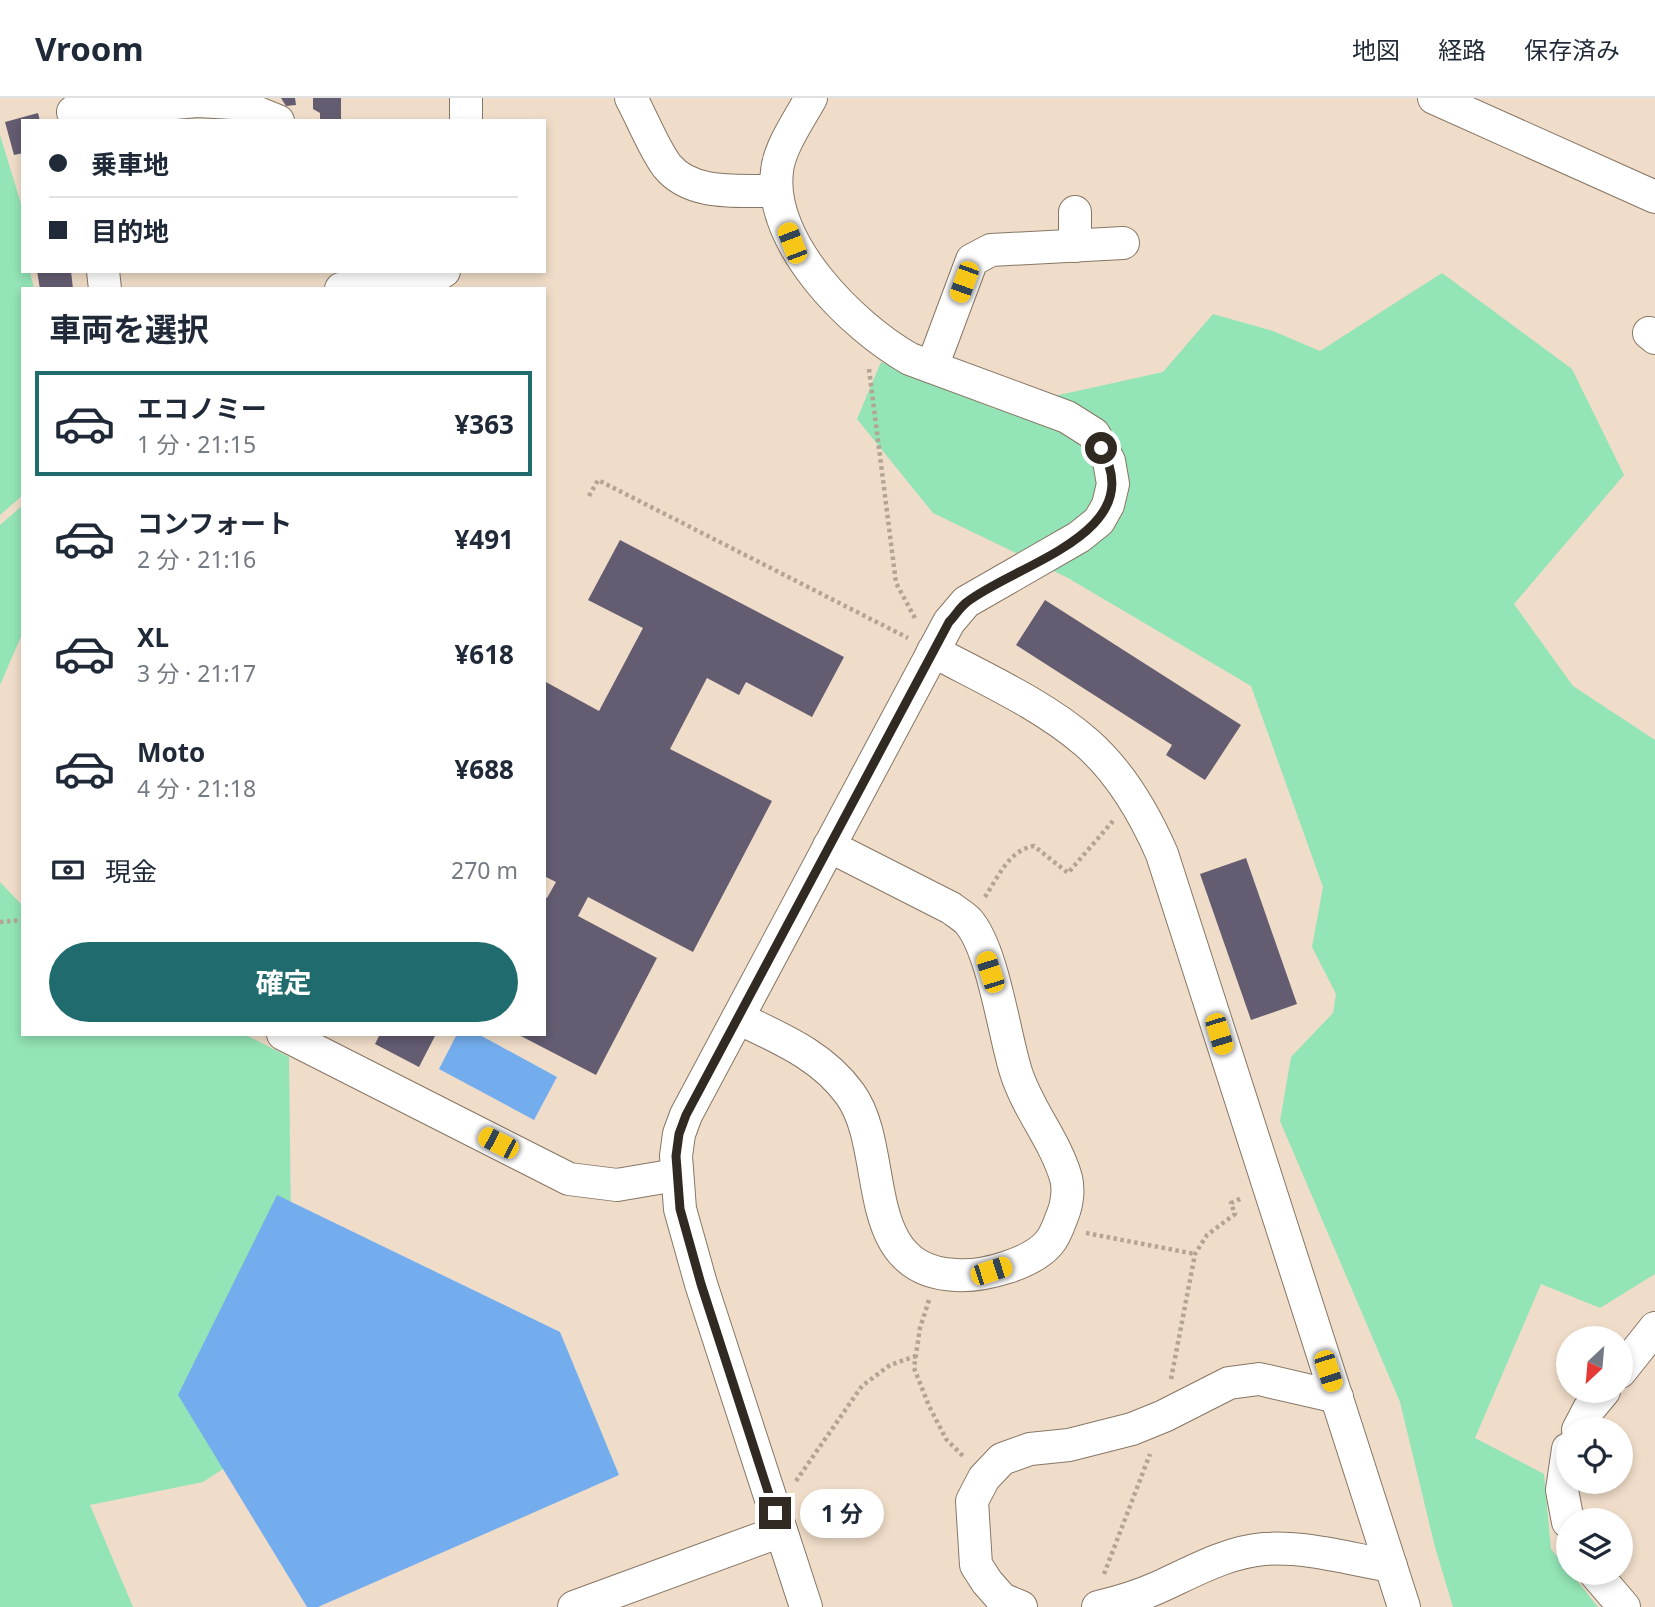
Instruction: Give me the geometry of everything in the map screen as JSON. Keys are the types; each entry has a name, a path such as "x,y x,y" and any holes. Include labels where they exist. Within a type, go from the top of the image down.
{"street":[{"path":"466,98 466,119"},
{"path":"631,98 668,167 687,181 711,189 776,191"},
{"path":"806,1607 701,1284 680,1209 676,1175 679,1134 686,1115 949,622 965,603 1079,537 1098,521 1108,505 1113,484 1109,461 1094,434 1067,417 932,367 887,346 838,303 792,243 780,213 776,191 777,169 788,140 811,98"},
{"path":"1434,98 1655,197"},
{"path":"72,110 197,101 233,103 273,119"},
{"path":"1075,212 1075,246"},
{"path":"932,367 972,260 991,250 1123,243"},
{"path":"363,287 418,282 441,273"},
{"path":"933,651 1040,709 1087,743 1115,773 1149,825 1162,854 1404,1607"},
{"path":"738,1018 802,1049 828,1068 850,1094 864,1118 871,1146 876,1189 888,1228 900,1249 918,1265 937,1274 959,1276 991,1271 1028,1259 1048,1243 1066,1206 1067,1182 1058,1156 1017,1074 980,942 968,921 951,908 829,846"},
{"path":"287,1036 569,1179 617,1185 676,1175"},
{"path":"1633,1356 1655,1328"},
{"path":"1021,1607 1002,1599 976,1565 972,1501 984,1478 1002,1458 1030,1449 1069,1445 1132,1429 1229,1383 1259,1379 1336,1397"},
{"path":"574,1607 623,1599 778,1522"},
{"path":"1098,1607 1156,1589 1203,1566 1262,1549 1295,1549 1391,1566"},
{"path":"1605,1585 1624,1607"}],"path":[{"path":"863,327 896,583 933,651"},
{"path":"589,496 598,480 933,651"},
{"path":"968,921 1013,855 1023,848 1034,846 1068,873 1132,799"},
{"path":"0,922 21,920"},
{"path":"1058,1227 1195,1254"},
{"path":"937,1274 920,1328 914,1368 946,1439 984,1478"},
{"path":"778,1522 832,1427 862,1386 890,1365 916,1356"}],"green space":[{"path":"0,135 21,204 21,273 30,273 34,287 21,287 21,497 0,515"},
{"path":"1442,273 1572,369 1624,475 1514,604 1573,686 1655,740 1655,1274 1600,1308 1541,1284 1475,1438 1544,1474 1551,1549 1556,1555 1556,1585 1581,1585 1598,1607 1453,1607 1435,1547 1400,1402 1280,1121 1291,1057 1333,1013 1336,994 1312,947 1323,887 1251,686 1068,578 933,513 857,419 881,362 995,409 1163,372 1213,314 1273,331 1320,351"},
{"path":"21,507 21,637 0,685 0,525"},
{"path":"0,882 21,904 21,1036 248,1036 289,1057 291,1227 283,1430 203,1482 90,1505 133,1607 0,1607"}],"water":[{"path":"456,1036 482,1036 557,1077 534,1120 439,1069"},
{"path":"277,1195 560,1332 619,1475 318,1607 307,1607 178,1395"}],"building":[{"path":"281,98 295,98 296,105 286,106"},
{"path":"313,98 341,98 341,119 320,119 320,113 313,109"},
{"path":"38,113 40,119 21,119 21,153 14,155 5,122"},
{"path":"37,273 71,273 73,287 40,287"},
{"path":"620,540 844,657 812,717 746,682 739,695 707,678 670,749 772,801 693,952 588,897 578,916 657,958 596,1075 521,1036 546,1036 546,898 556,882 546,877 546,682 599,711 643,628 588,600"},
{"path":"1045,600 1241,725 1205,780 1166,755 1172,745 1016,645"},
{"path":"1246,858 1297,1004 1251,1020 1200,874"},
{"path":"379,1036 435,1036 419,1067 375,1044"}],"route":[{"path":"775,1513 701,1284 680,1209 676,1175 679,1134 686,1115 949,622 965,603 1079,537 1098,521 1108,505 1113,484 1109,461 1101,448"}]}
